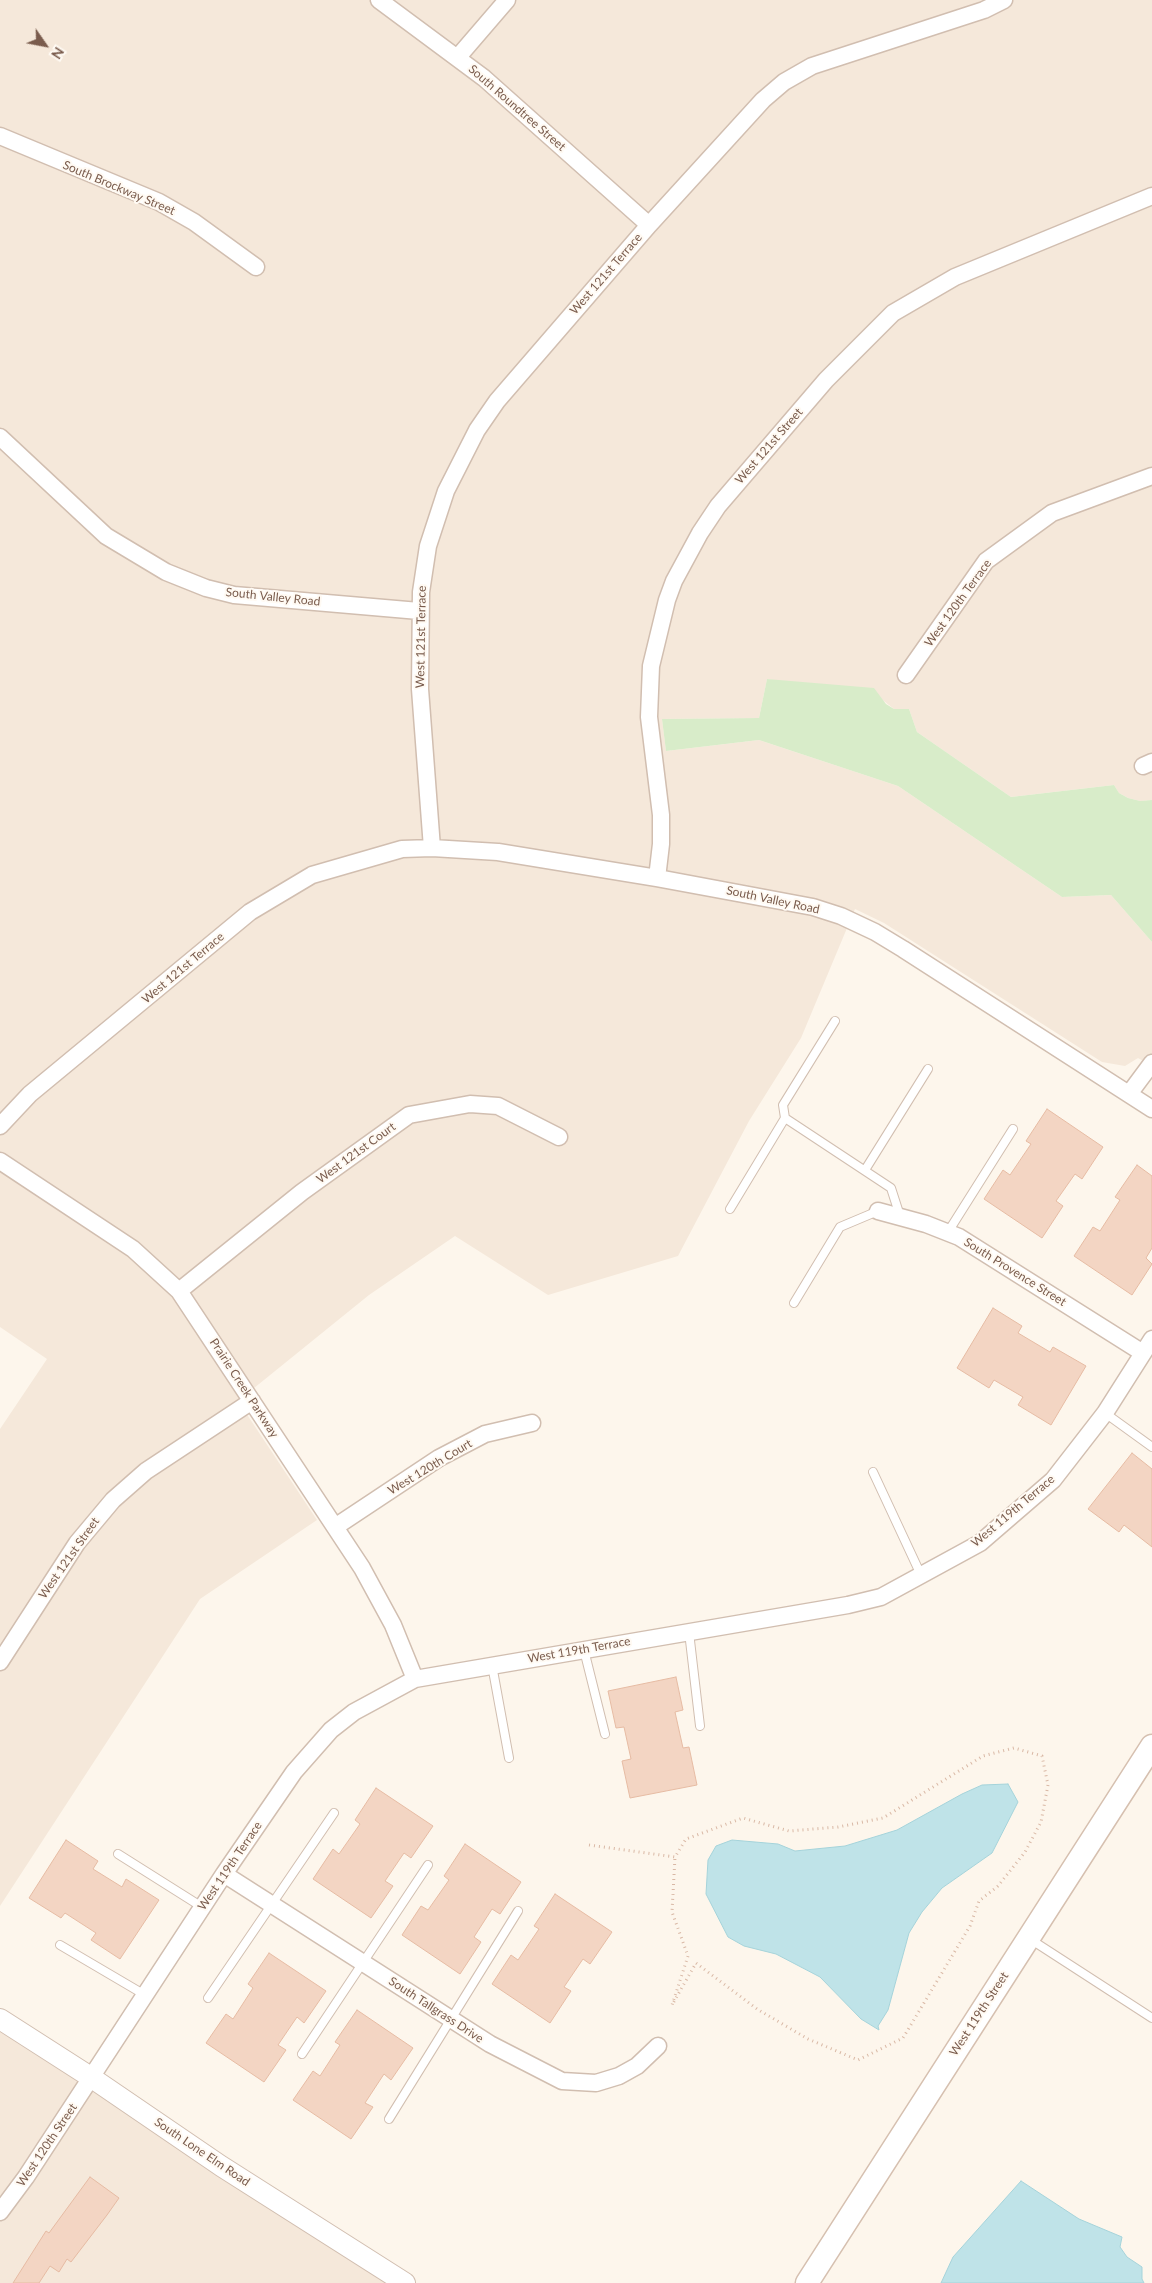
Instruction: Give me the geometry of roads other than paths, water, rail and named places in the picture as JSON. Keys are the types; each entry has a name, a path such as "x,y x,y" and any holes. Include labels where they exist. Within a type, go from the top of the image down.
{"main road":[{"name":"West 119th Street","path":"807,2283 1152,1746"}],"street":[{"name":"South Roundtree Street","path":"379,0 458,57 649,225"},
{"path":"458,57 507,0"},
{"name":"West 121st Terrace","path":"0,1126 30,1094 250,912 312,875 402,849 432,848 420,689 419,611 428,546 446,491 477,430 509,387 649,225 763,100 784,82 812,66 984,10 1004,0"},
{"name":"South Brockway Street","path":"0,136 159,202 194,222 256,267"},
{"name":"West 121st Street","path":"657,878 661,844 661,815 649,717 651,666 667,600 674,581 700,533 718,506 826,380 892,313 955,277 1152,196"},
{"name":"South Valley Road","path":"0,436 106,536 122,548 166,572 206,588 234,594 419,611"},
{"name":"West 120th Terrace","path":"906,675 986,561 1052,513 1152,476"},
{"name":"South Valley Road","path":"432,848 498,852 657,878 813,907 841,916 889,940 1152,1109"},
{"path":"1129,1094 1152,1064"},
{"name":"West 121st Court","path":"179,1290 302,1192 409,1115 470,1104 498,1106 559,1138"},
{"name":"Prairie Creek Parkway","path":"0,1161 133,1249 179,1290 377,1592 415,1679"},
{"name":"South Provence Street","path":"878,1210 959,1237 1143,1353"},
{"name":"West 119th Terrace","path":"92,2078 202,1907 294,1772 330,1730 354,1712 415,1679 881,1597 980,1543 1053,1480 1105,1413 1152,1339"},
{"name":"West 121st Street","path":"0,1662 77,1543 113,1500 146,1471 252,1401"},
{"name":"West 120th Court","path":"335,1527 447,1454 485,1434 532,1423"},
{"name":"South Tallgrass Drive","path":"224,1874 490,2044 562,2081 596,2083 619,2076 637,2066 658,2046"},
{"name":"South Lone Elm Road","path":"0,2019 92,2078 221,2166 405,2283"},
{"name":"West 120th Street","path":"0,2212 92,2078"}],"lane":[{"path":"730,1209 785,1118 783,1105 835,1022"},
{"path":"865,1170 928,1070"},
{"path":"785,1118 891,1188 900,1216"},
{"path":"948,1232 1013,1130"},
{"path":"794,1303 840,1227 878,1210"},
{"path":"1105,1413 1152,1448"},
{"path":"873,1472 922,1574"},
{"path":"689,1632 700,1726"},
{"path":"584,1650 605,1734"},
{"path":"492,1665 509,1758"},
{"path":"208,1998 334,1813"},
{"path":"118,1854 202,1907"},
{"path":"302,2054 428,1865"},
{"path":"388,2119 518,1911"},
{"path":"1028,1938 1152,2018"},
{"path":"60,1945 145,1995"}],"water":[{"path":"1008,1784 1018,1802 992,1853 942,1888 922,1912 909,1933 888,2010 878,2026 879,2030 861,2019 820,1977 776,1954 744,1946 728,1937 706,1894 708,1860 716,1846 732,1840 778,1844 795,1851 845,1846 897,1830 982,1785"},
{"path":"1021,2181 1079,2219 1122,2237 1120,2247 1127,2257 1142,2267 1144,2283 941,2283 953,2257"}]}
